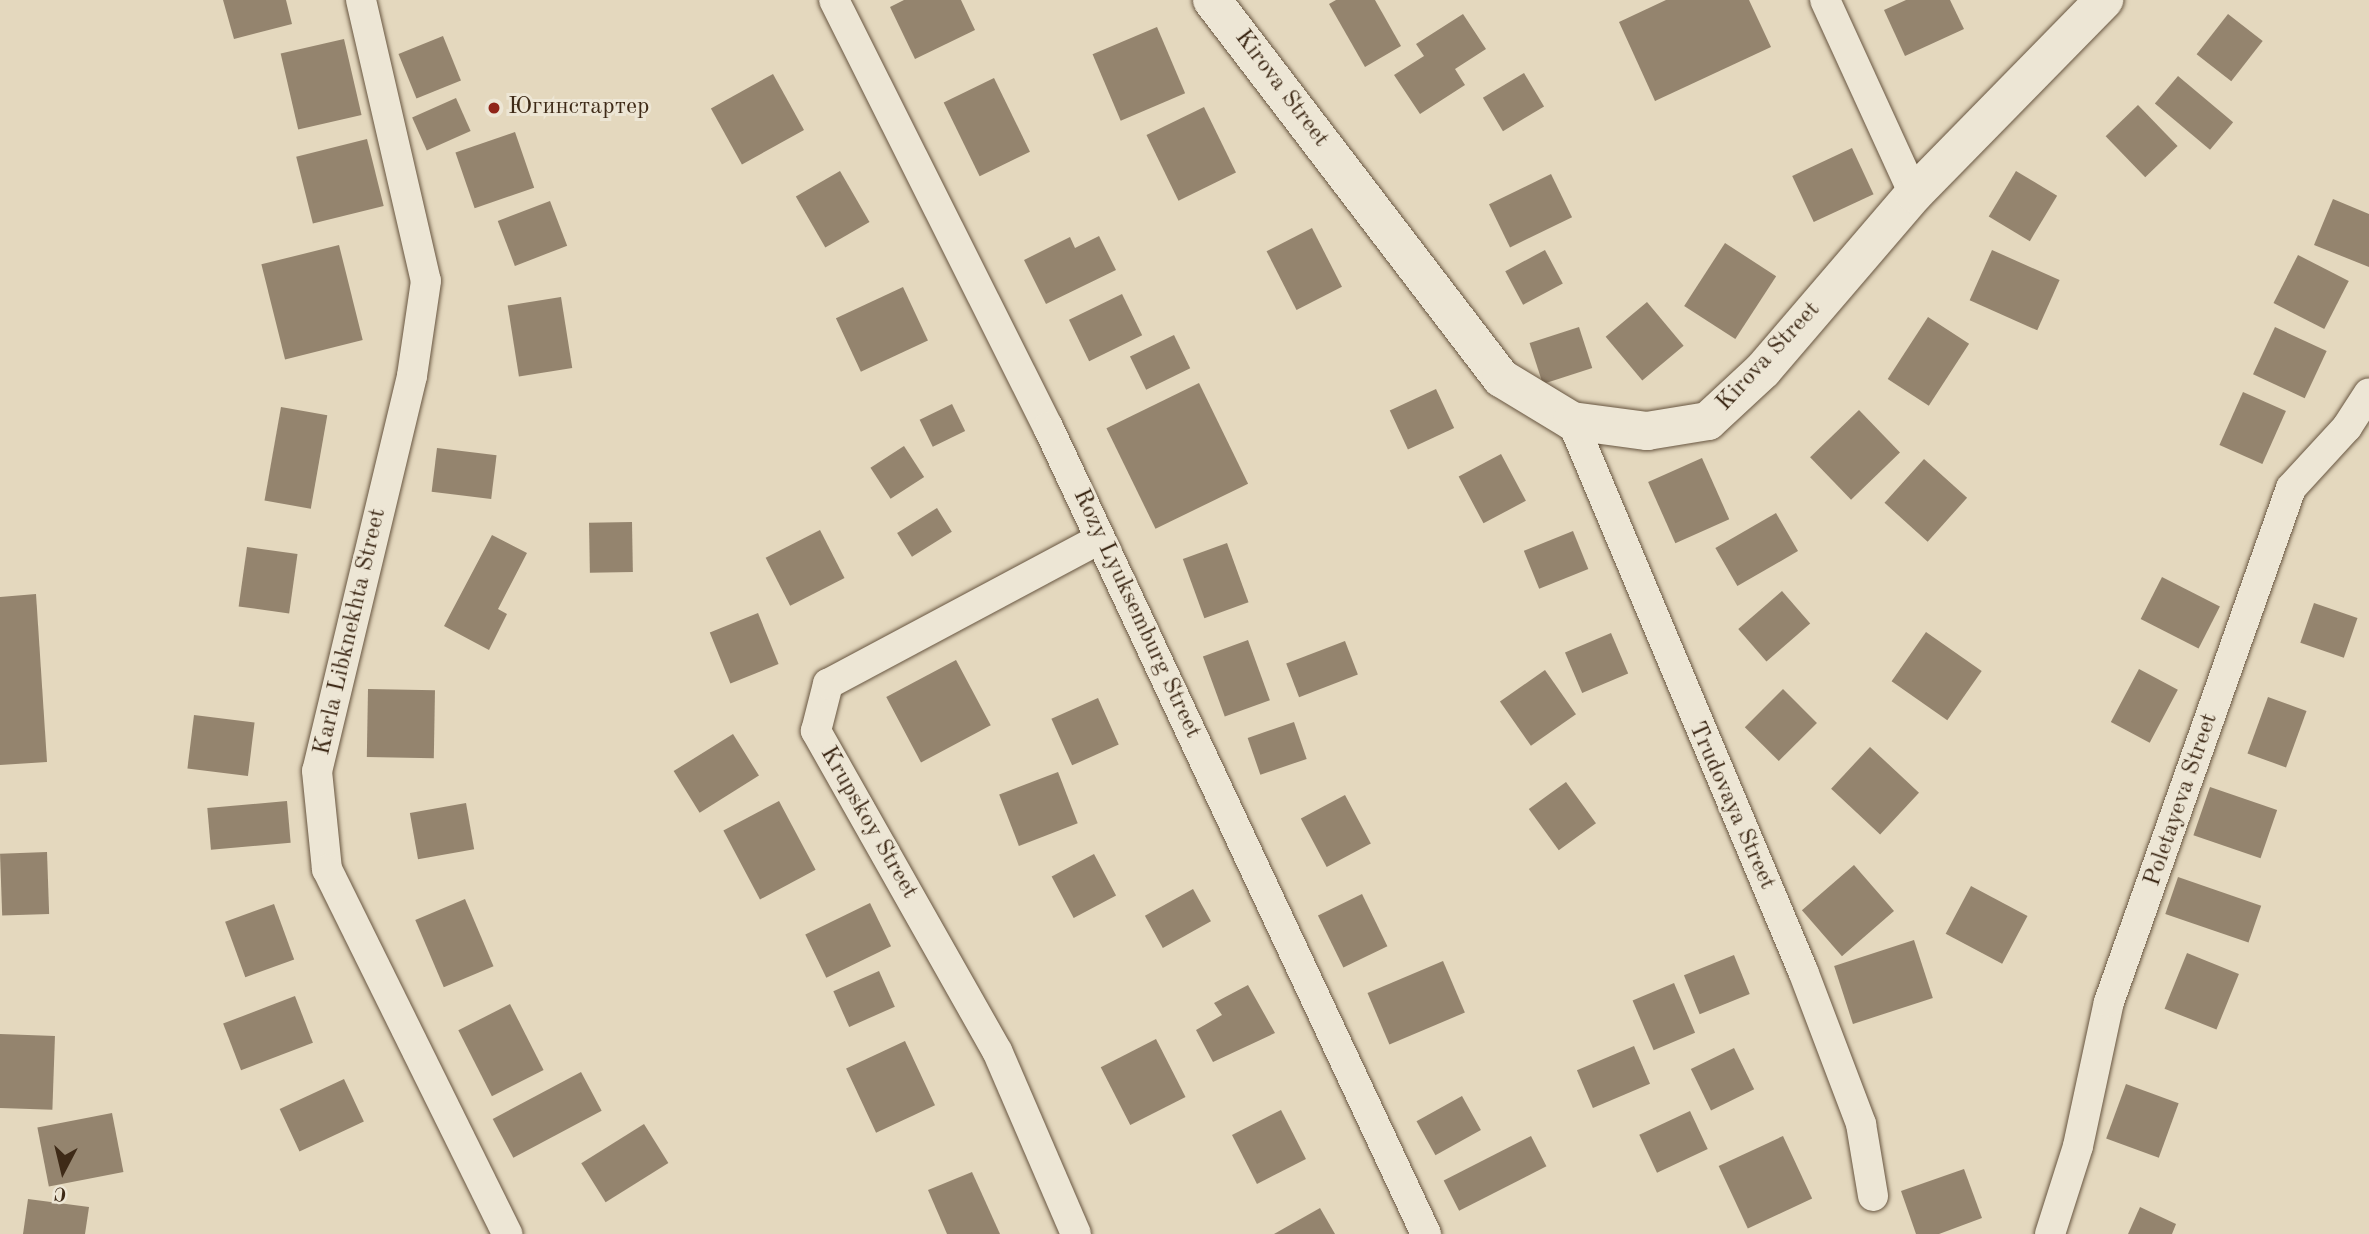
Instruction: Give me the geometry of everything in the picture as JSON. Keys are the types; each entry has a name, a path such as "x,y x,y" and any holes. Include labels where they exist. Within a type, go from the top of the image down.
{"main road":[{"name":"Kirova Street","path":"1212,0 1501,378 1572,421 1647,431 1708,421 1763,370 1914,194 2104,0"}],"street":[{"name":"Karla Libknekhta Street","path":"361,0 426,281 412,376 317,771 327,869 508,1234"},
{"name":"Rozy Lyuksemburg Street","path":"834,0 1100,539 1426,1234"},
{"path":"1825,0 1914,194"},
{"name":"Poletayeva Street","path":"2050,1234 2078,1146 2109,1002 2291,488 2347,427 2369,393"},
{"name":"Trudovaya Street","path":"1572,421 1803,971 1861,1124 1873,1196"},
{"name":"Krupskoy Street","path":"1076,1234 997,1051 816,732 828,684 1100,539"}],"building":[{"path":"223,0 286,0 292,24 234,39"},
{"path":"904,0 961,0 975,30 915,59 890,7"},
{"path":"1336,0 1375,0 1401,46 1365,67 1329,4"},
{"path":"1666,0 1749,0 1771,47 1655,101 1619,22"},
{"path":"1906,0 1950,0 1964,29 1905,56 1884,10"},
{"path":"1463,14 1486,49 1455,69 1465,85 1420,114 1394,75 1424,56 1416,44"},
{"path":"2228,14 2263,41 2231,81 2197,54"},
{"path":"1157,27 1185,93 1121,121 1093,54"},
{"path":"443,36 461,81 416,98 398,54"},
{"path":"344,39 362,115 298,130 281,54"},
{"path":"1524,73 1544,106 1503,131 1483,98"},
{"path":"773,74 804,130 742,164 711,108"},
{"path":"2178,76 2233,122 2210,150 2155,104"},
{"path":"994,78 1030,152 980,176 944,103"},
{"path":"456,98 471,131 427,150 412,118"},
{"path":"2138,105 2178,146 2145,177 2106,136"},
{"path":"1204,107 1236,173 1178,201 1146,135"},
{"path":"515,132 534,188 475,208 455,153"},
{"path":"367,139 384,206 313,224 296,157"},
{"path":"1852,148 1874,194 1814,222 1792,176"},
{"path":"840,171 870,222 825,248 796,196"},
{"path":"2016,171 2057,196 2030,241 1989,216"},
{"path":"1551,174 1572,217 1510,247 1489,204"},
{"path":"2333,199 2369,214 2369,267 2314,245"},
{"path":"550,201 567,246 515,266 498,221"},
{"path":"1312,228 1342,287 1297,310 1267,251"},
{"path":"1099,236 1116,270 1046,304 1024,260 1070,237 1075,248"},
{"path":"1725,243 1776,276 1735,339 1684,306"},
{"path":"339,245 363,340 285,359 261,264"},
{"path":"1545,250 1563,284 1523,305 1505,271"},
{"path":"1992,250 2060,280 2037,330 1970,300"},
{"path":"2298,255 2349,281 2324,329 2273,303"},
{"path":"903,287 928,340 861,372 836,318"},
{"path":"1122,294 1142,335 1089,361 1069,320"},
{"path":"561,297 572,368 519,377 508,305"},
{"path":"1647,302 1684,346 1642,380 1606,337"},
{"path":"1928,317 1969,344 1929,406 1888,379"},
{"path":"1579,327 1592,368 1543,384 1530,343"},
{"path":"2275,327 2327,351 2305,398 2253,374"},
{"path":"1174,335 1190,368 1146,390 1130,356"},
{"path":"1199,383 1248,484 1156,529 1106,428"},
{"path":"1436,389 1454,428 1408,450 1390,411"},
{"path":"2243,392 2286,411 2262,464 2219,445"},
{"path":"952,404 965,431 933,447 920,420"},
{"path":"281,407 327,415 311,509 265,501"},
{"path":"1859,410 1900,452 1851,500 1810,457"},
{"path":"904,446 924,477 891,499 870,468"},
{"path":"437,448 497,455 491,499 432,492"},
{"path":"1501,454 1526,501 1484,523 1459,477"},
{"path":"1702,458 1729,519 1675,543 1648,482"},
{"path":"1924,459 1967,498 1928,542 1885,503"},
{"path":"937,508 952,532 912,557 897,533"},
{"path":"1776,513 1798,551 1737,586 1715,548"},
{"path":"632,522 633,572 590,573 589,523"},
{"path":"820,530 845,578 790,606 766,558"},
{"path":"1573,531 1588,569 1539,589 1524,551"},
{"path":"492,535 527,553 498,609 507,614 489,650 444,626"},
{"path":"1227,543 1249,602 1204,618 1183,559"},
{"path":"247,547 298,554 289,614 239,606"},
{"path":"2162,577 2220,607 2199,648 2141,619"},
{"path":"1782,591 1810,623 1766,662 1738,629"},
{"path":"36,594 47,762 0,765 0,597"},
{"path":"2314,603 2357,618 2344,658 2300,643"},
{"path":"758,613 779,664 730,683 710,632"},
{"path":"1926,632 1982,671 1947,720 1892,681"},
{"path":"1611,633 1628,674 1582,693 1565,653"},
{"path":"1248,640 1270,700 1225,717 1203,656"},
{"path":"1345,641 1358,675 1299,697 1286,664"},
{"path":"956,660 991,725 921,762 886,697"},
{"path":"2139,669 2178,690 2150,743 2111,722"},
{"path":"1545,670 1576,714 1531,746 1500,702"},
{"path":"368,689 435,690 434,758 367,757"},
{"path":"1783,689 1817,723 1779,761 1745,727"},
{"path":"2268,697 2307,711 2286,767 2247,753"},
{"path":"1098,698 1119,745 1072,765 1051,719"},
{"path":"194,715 255,722 248,776 187,769"},
{"path":"1294,722 1307,759 1260,775 1248,738"},
{"path":"733,734 759,776 700,813 674,771"},
{"path":"1870,747 1919,793 1880,834 1831,789"},
{"path":"1058,772 1078,823 1019,846 999,795"},
{"path":"1566,782 1596,823 1559,850 1529,809"},
{"path":"2210,787 2277,810 2261,858 2193,835"},
{"path":"1345,795 1371,844 1327,867 1301,818"},
{"path":"287,801 291,843 211,850 207,808"},
{"path":"779,801 816,870 760,899 723,831"},
{"path":"466,803 474,849 418,859 410,813"},
{"path":"47,852 49,914 2,916 0,854"},
{"path":"1094,854 1116,895 1074,918 1052,877"},
{"path":"1854,865 1894,911 1842,956 1802,910"},
{"path":"2178,877 2261,906 2249,943 2165,914"},
{"path":"1971,886 2028,916 2002,964 1946,934"},
{"path":"1193,889 1211,921 1163,948 1145,916"},
{"path":"1362,894 1387,946 1343,968 1318,915"},
{"path":"465,899 494,966 444,987 415,920"},
{"path":"870,903 891,946 826,978 805,935"},
{"path":"274,904 294,959 245,977 225,922"},
{"path":"1914,940 1933,998 1853,1024 1834,966"},
{"path":"2187,953 2239,974 2216,1030 2165,1009"},
{"path":"1734,955 1750,994 1700,1014 1684,975"},
{"path":"1443,961 1465,1013 1389,1045 1368,993"},
{"path":"879,971 895,1007 849,1027 833,991"},
{"path":"1674,983 1695,1033 1654,1050 1633,1001"},
{"path":"1248,985 1275,1033 1213,1062 1196,1030 1222,1015 1214,1003"},
{"path":"295,996 313,1043 241,1070 223,1024"},
{"path":"510,1004 544,1070 492,1096 458,1030"},
{"path":"0,1034 55,1036 52,1110 0,1108"},
{"path":"1156,1039 1186,1097 1130,1125 1101,1067"},
{"path":"905,1041 935,1105 876,1133 846,1068"},
{"path":"1634,1046 1650,1084 1593,1108 1577,1070"},
{"path":"1734,1048 1754,1089 1711,1110 1691,1069"},
{"path":"581,1072 602,1111 513,1158 493,1119"},
{"path":"344,1079 364,1122 300,1152 280,1109"},
{"path":"2126,1084 2179,1103 2159,1158 2106,1139"},
{"path":"1462,1096 1481,1130 1435,1155 1417,1121"},
{"path":"1281,1110 1306,1159 1257,1184 1232,1135"},
{"path":"1690,1111 1708,1149 1657,1173 1639,1135"},
{"path":"112,1113 123,1172 49,1186 37,1128"},
{"path":"644,1124 668,1163 606,1202 581,1163"},
{"path":"1531,1136 1546,1166 1459,1211 1444,1180"},
{"path":"1783,1136 1812,1199 1748,1229 1719,1166"},
{"path":"1964,1169 1982,1218 1939,1234 1916,1234 1901,1191"},
{"path":"972,1172 1000,1234 947,1234 928,1190"},
{"path":"28,1199 89,1207 85,1234 23,1234"},
{"path":"2140,1207 2176,1224 2172,1234 2128,1234"},
{"path":"1320,1208 1335,1234 1274,1234"}],"place":[{"name":"Югинстартер","path":"494,108"}]}
